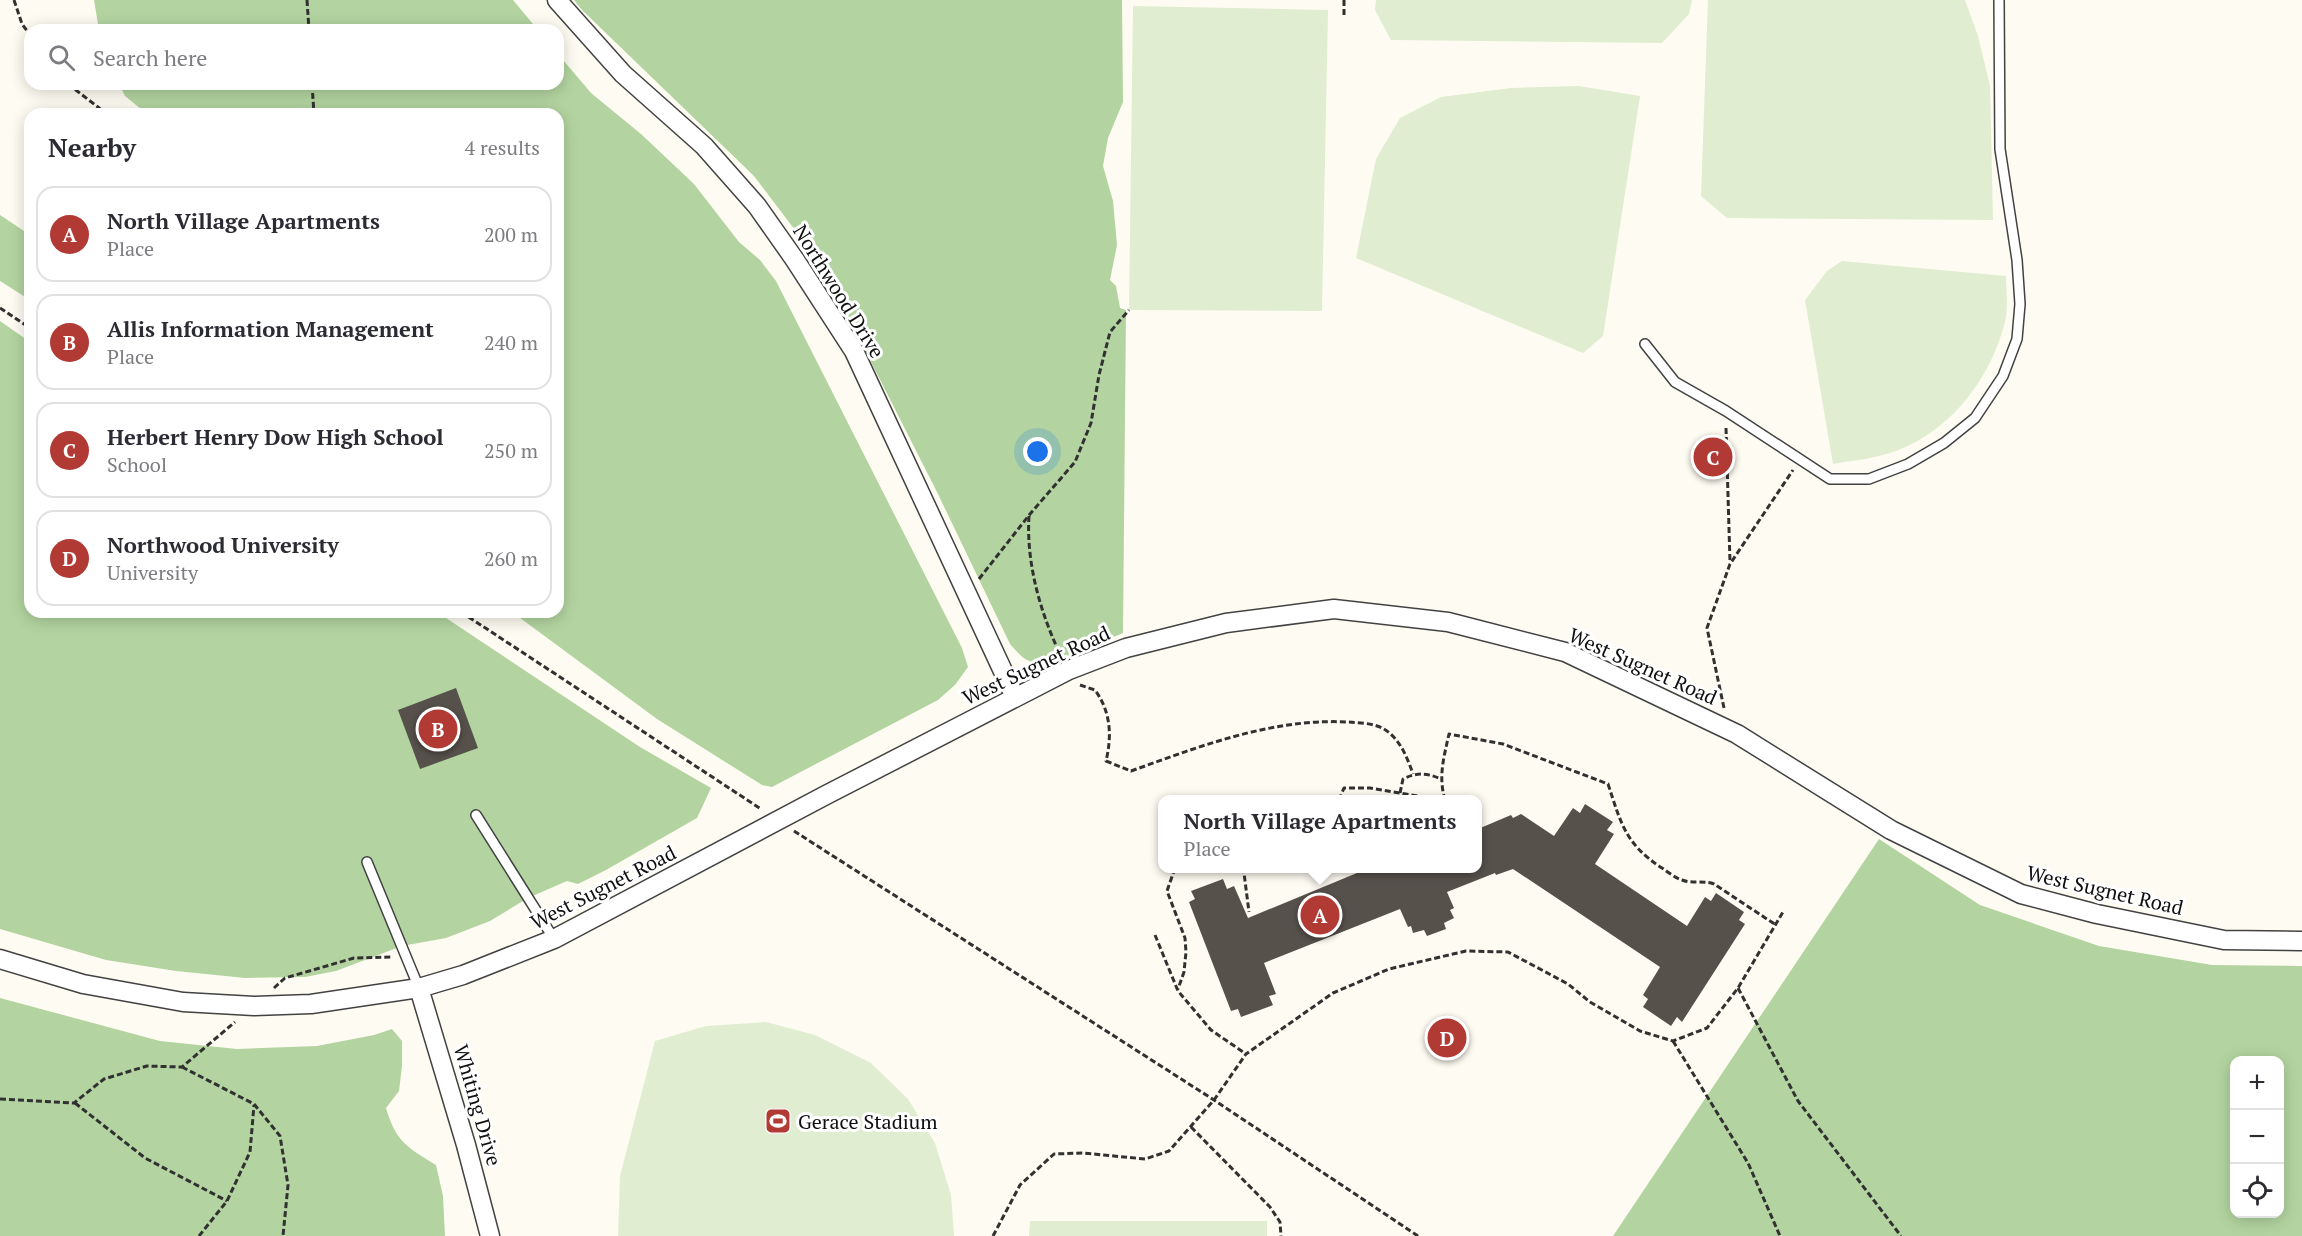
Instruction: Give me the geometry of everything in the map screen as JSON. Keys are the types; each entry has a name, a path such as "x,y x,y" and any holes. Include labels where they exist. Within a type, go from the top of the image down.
{"street":[{"name":"Northwood Drive","path":"556,0 622,74 704,146 757,206 795,260 854,351 1015,697"},
{"name":"West Sugnet Road","path":"0,959 82,984 183,1002 254,1006 311,1004 419,988 463,975 554,939 1069,670 1126,648 1226,623 1334,609 1448,622 1565,652 1737,734 1892,830 2020,894 2097,915 2224,940 2302,941"},
{"name":"Whiting Drive","path":"419,988 466,1145 490,1236"}],"lane":[{"path":"1645,344 1675,382 1726,411 1830,479 1869,479 1908,464 1944,443 1975,418 2003,376 2017,339 2020,304 2017,260 2000,149 1999,0"},
{"path":"476,815 554,939"},
{"path":"367,862 419,988"}],"path":[{"path":"14,0 24,27"},
{"path":"307,0 309,24"},
{"path":"1344,0 1344,16"},
{"path":"76,90 99,108"},
{"path":"312,90 314,108"},
{"path":"0,308 24,324"},
{"path":"967,595 1029,514 1075,462 1091,423 1099,375 1110,332 1129,310"},
{"path":"1726,411 1730,564"},
{"path":"1737,734 1723,705 1707,628 1730,564 1799,460"},
{"path":"1029,514 1028,540 1037,586 1047,624 1069,670"},
{"path":"471,619 778,820 1214,1100 1418,1236"},
{"path":"1080,685 1095,690 1106,712 1110,728 1106,761 1131,771 1229,737 1286,725 1336,722 1364,723 1381,727 1390,733 1400,745 1413,774"},
{"path":"1444,795 1440,770 1449,734 1503,744 1608,784 1628,839 1641,853 1679,880 1688,882 1704,880 1714,884 1776,925"},
{"path":"1400,793 1403,779 1413,774 1427,773 1441,779"},
{"path":"1341,795 1344,788 1370,788 1412,795"},
{"path":"1173,873 1167,891 1185,939 1186,952 1184,972 1178,991"},
{"path":"1244,873 1249,912"},
{"path":"993,1236 1020,1185 1054,1154 1083,1152 1146,1158 1169,1151 1214,1100 1246,1054 1333,993 1389,969 1466,951 1508,952 1568,984 1590,1002 1640,1031 1673,1041 1707,1028 1738,988 1783,912"},
{"path":"1155,935 1178,991 1211,1030 1246,1054"},
{"path":"182,1067 285,978 354,958 406,957"},
{"path":"1738,988 1798,1101 1901,1236"},
{"path":"1673,1041 1748,1163 1780,1236"},
{"path":"74,1103 104,1079 147,1066 182,1067 254,1104 280,1136 288,1185 283,1236"},
{"path":"0,1099 74,1103 145,1158 227,1202"},
{"path":"200,1236 227,1202 249,1152 254,1104"},
{"path":"1191,1127 1270,1207 1280,1222 1281,1236"}],"green space":[{"path":"94,0 513,0 533,24 98,24"},
{"path":"574,0 1122,0 1123,102 1108,138 1103,166 1113,201 1117,245 1110,280 1116,286 1120,308 1126,310 1123,633 1068,656 1037,663 1029,661 1010,644 937,492 836,293 810,250 754,176"},
{"path":"1376,0 1692,0 1689,14 1662,43 1391,40 1375,10"},
{"path":"1708,0 1965,0 1978,36 1990,86 1993,220 1727,218 1701,196"},
{"path":"1133,6 1328,10 1322,311 1129,310"},
{"path":"564,61 591,93 641,134 694,184 739,242 760,260 776,281 962,648 968,667 955,685 938,700 772,787 762,785 657,719 520,618 564,618 564,108 140,108 125,96 122,90 564,90"},
{"path":"1579,86 1640,96 1603,336 1583,353 1356,258 1376,159 1400,118 1441,97 1511,88"},
{"path":"0,215 24,231 24,296 0,281"},
{"path":"1842,261 2006,276 2007,307 1999,341 1989,364 1962,405 1944,422 1924,437 1903,448 1873,457 1833,464 1805,300 1827,271"},
{"path":"0,321 24,338 24,618 446,618 640,747 711,788 697,818 578,884 567,881 528,898 490,921 446,938 402,946 336,971 305,977 245,978 176,971 106,960 0,929"},
{"path":"1879,839 1980,905 2099,946 2212,965 2302,966 2302,1236 1613,1236"},
{"path":"0,998 160,1041 237,1049 317,1046 374,1035 392,1029 402,1041 402,1066 399,1091 386,1108 394,1129 404,1142 436,1165 443,1196 445,1236 0,1236"},
{"name":"Gerace Stadium","path":"766,1022 815,1035 871,1063 908,1099 935,1143 951,1195 954,1236 618,1236 620,1176 655,1041 706,1026"},
{"path":"1030,1221 1267,1221 1267,1236 1029,1236"}],"building":[{"path":"456,688 478,748 420,769 398,710"},
{"path":"1585,804 1613,822 1607,830 1614,834 1595,864 1687,926 1705,897 1711,901 1716,893 1744,912 1739,920 1745,924 1682,1022 1677,1017 1671,1026 1643,1007 1648,999 1643,995 1660,967 1513,869 1496,875 1495,873 1447,892 1454,908 1450,910 1454,918 1444,923 1446,929 1427,936 1424,930 1413,933 1400,909 1264,963 1276,994 1269,996 1273,1005 1241,1017 1238,1009 1231,1011 1189,902 1195,899 1191,891 1223,879 1227,889 1234,886 1248,918 1357,873 1482,873 1482,827 1511,815 1513,818 1521,814 1554,836 1573,808 1580,813"}],"place":[{"name":"Herbert Henry Dow High School","path":"1713,457"},
{"name":"Allis Information Management","path":"438,729"},
{"name":"North Village Apartments","path":"1320,915"},
{"name":"Northwood University","path":"1447,1038"},
{"name":"Gerace Stadium","path":"778,1121"}]}
